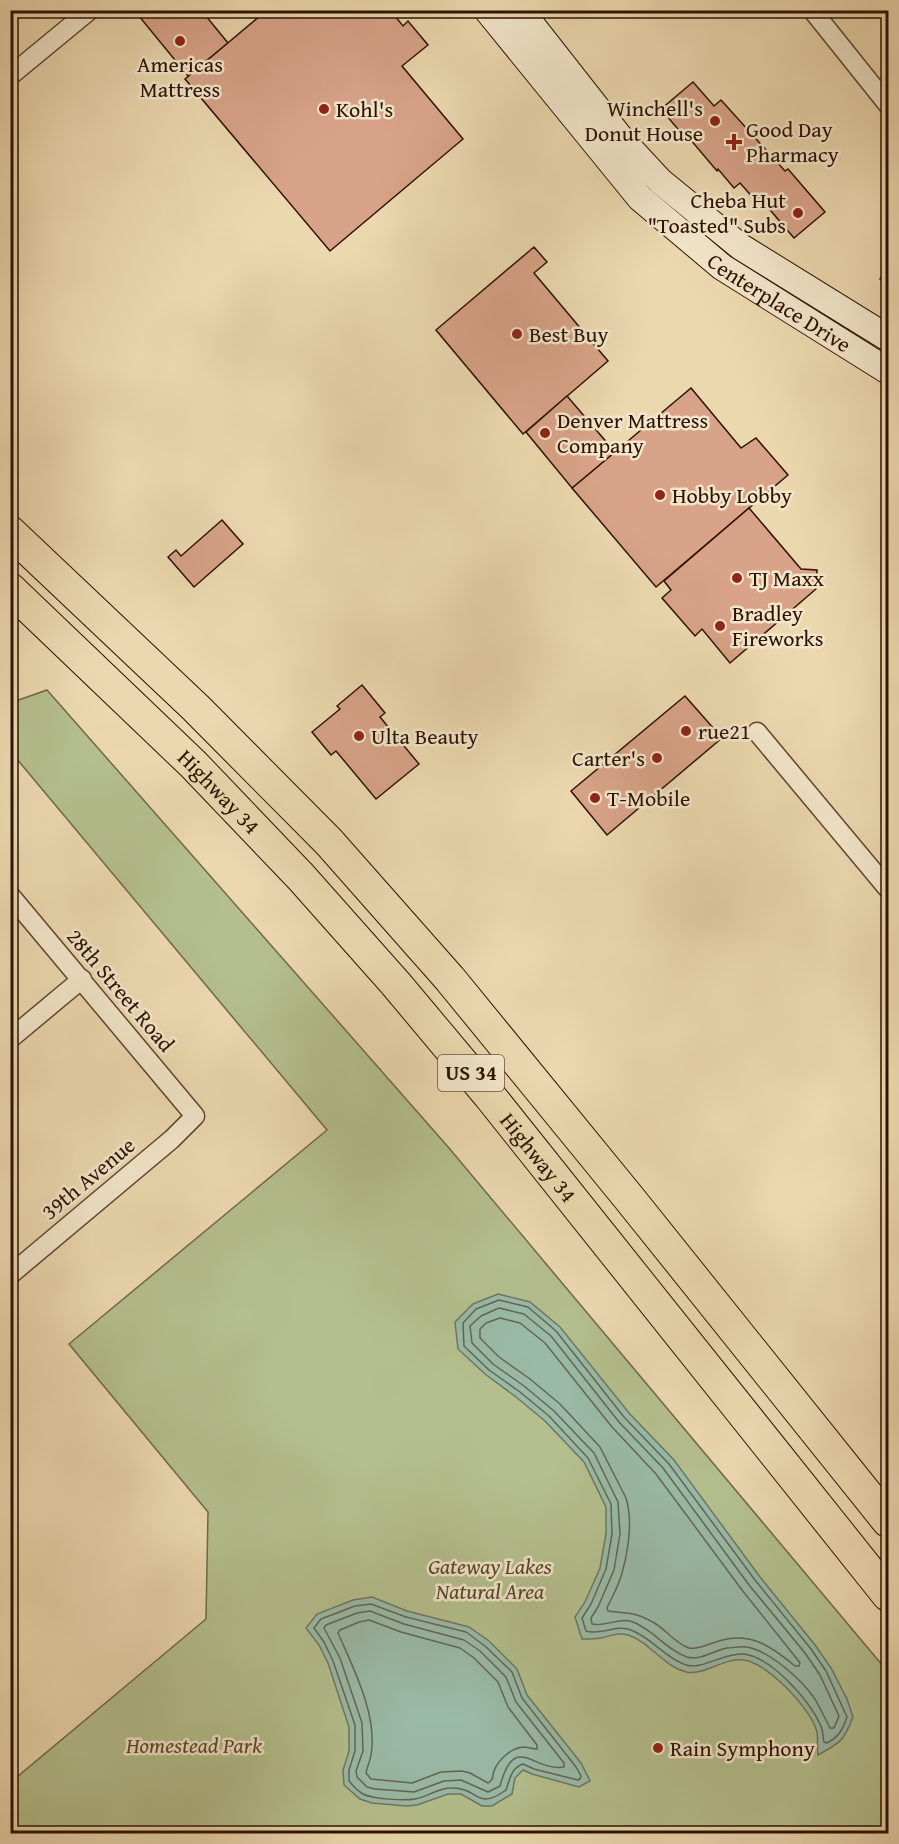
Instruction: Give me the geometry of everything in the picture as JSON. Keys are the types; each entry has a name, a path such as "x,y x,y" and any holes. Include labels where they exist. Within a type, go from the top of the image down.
{"highway":[{"name":"Highway 34","path":"10,532 196,708 329,842 450,979 888,1521"},
{"name":"Highway 34","path":"10,589 193,764 301,878 396,984 489,1095 888,1595"},
{"path":"69,645 98,615"}],"street":[{"path":"10,76 90,10"},
{"name":"Centerplace Drive","path":"487,10 640,198 722,267 888,371"},
{"name":"Centerplace Drive","path":"520,10 622,140 660,182 741,247 888,338"},
{"path":"812,10 888,105"},
{"path":"757,732 888,889"},
{"name":"28th Street Road","path":"10,895 195,1116"},
{"path":"10,1040 82,979"},
{"name":"39th Avenue","path":"10,1275 172,1139 195,1116"}],"green space":[{"name":"Gateway Lakes Natural Area","path":"47,690 449,1148 888,1672 888,1833 11,1833 11,1782 206,1619 208,1512 69,1344 327,1130 11,752 10,703"}],"water":[{"path":"498,1294 530,1302 560,1327 629,1413 674,1460 760,1577 815,1645 831,1668 847,1699 853,1717 844,1736 836,1744 818,1755 817,1732 806,1711 787,1688 754,1663 744,1660 729,1661 693,1673 670,1665 636,1638 628,1635 617,1634 582,1639 575,1617 585,1602 600,1568 606,1534 606,1507 584,1462 545,1421 485,1374 458,1349 455,1322 473,1304"},
{"path":"372,1597 407,1611 469,1627 489,1641 517,1669 527,1695 581,1763 590,1781 579,1787 523,1770 515,1778 512,1794 492,1806 482,1806 461,1794 448,1794 417,1805 406,1806 372,1803 360,1799 344,1785 343,1770 349,1751 349,1727 328,1663 319,1645 306,1628 317,1614 353,1600"}],"building":[{"path":"134,10 201,10 228,43 188,76"},
{"name":"Kohl's","path":"267,10 390,10 403,26 408,21 428,45 402,66 463,139 330,251 185,79"},
{"path":"693,82 714,106 721,100 785,171 788,169 825,212 794,238 759,197 755,200 740,183 734,188 661,109"},
{"path":"534,247 547,262 534,273 608,361 523,434 436,330"},
{"path":"888,266 888,284 880,279"},
{"path":"691,388 741,448 756,438 788,475 656,587 572,488"},
{"path":"567,396 615,452 572,488 526,432"},
{"path":"749,508 801,569 817,570 816,589 730,663 702,629 695,636 662,598 671,590 664,581"},
{"path":"222,520 243,544 194,587 168,557 176,550 181,556"},
{"path":"362,685 385,713 380,717 419,764 376,799 336,751 331,755 312,732 340,709 337,706"},
{"path":"685,696 722,738 607,835 571,791"}],"place":[{"name":"Americas Mattress","path":"180,41"},
{"name":"Kohl's","path":"324,109"},
{"name":"Winchell's Donut House","path":"715,121"},
{"name":"Good Day Pharmacy","path":"734,142"},
{"name":"Cheba Hut \"Toasted\" Subs","path":"798,213"},
{"name":"Best Buy","path":"517,334"},
{"name":"Denver Mattress Company","path":"545,433"},
{"name":"Hobby Lobby","path":"660,495"},
{"name":"TJ Maxx","path":"737,578"},
{"name":"Bradley Fireworks","path":"720,626"},
{"name":"rue21","path":"686,731"},
{"name":"Ulta Beauty","path":"359,736"},
{"name":"Carter's","path":"657,758"},
{"name":"T-Mobile","path":"595,798"},
{"name":"Rain Symphony","path":"658,1748"}],"park label":[{"name":"Homestead Park","path":"194,1745"}]}
